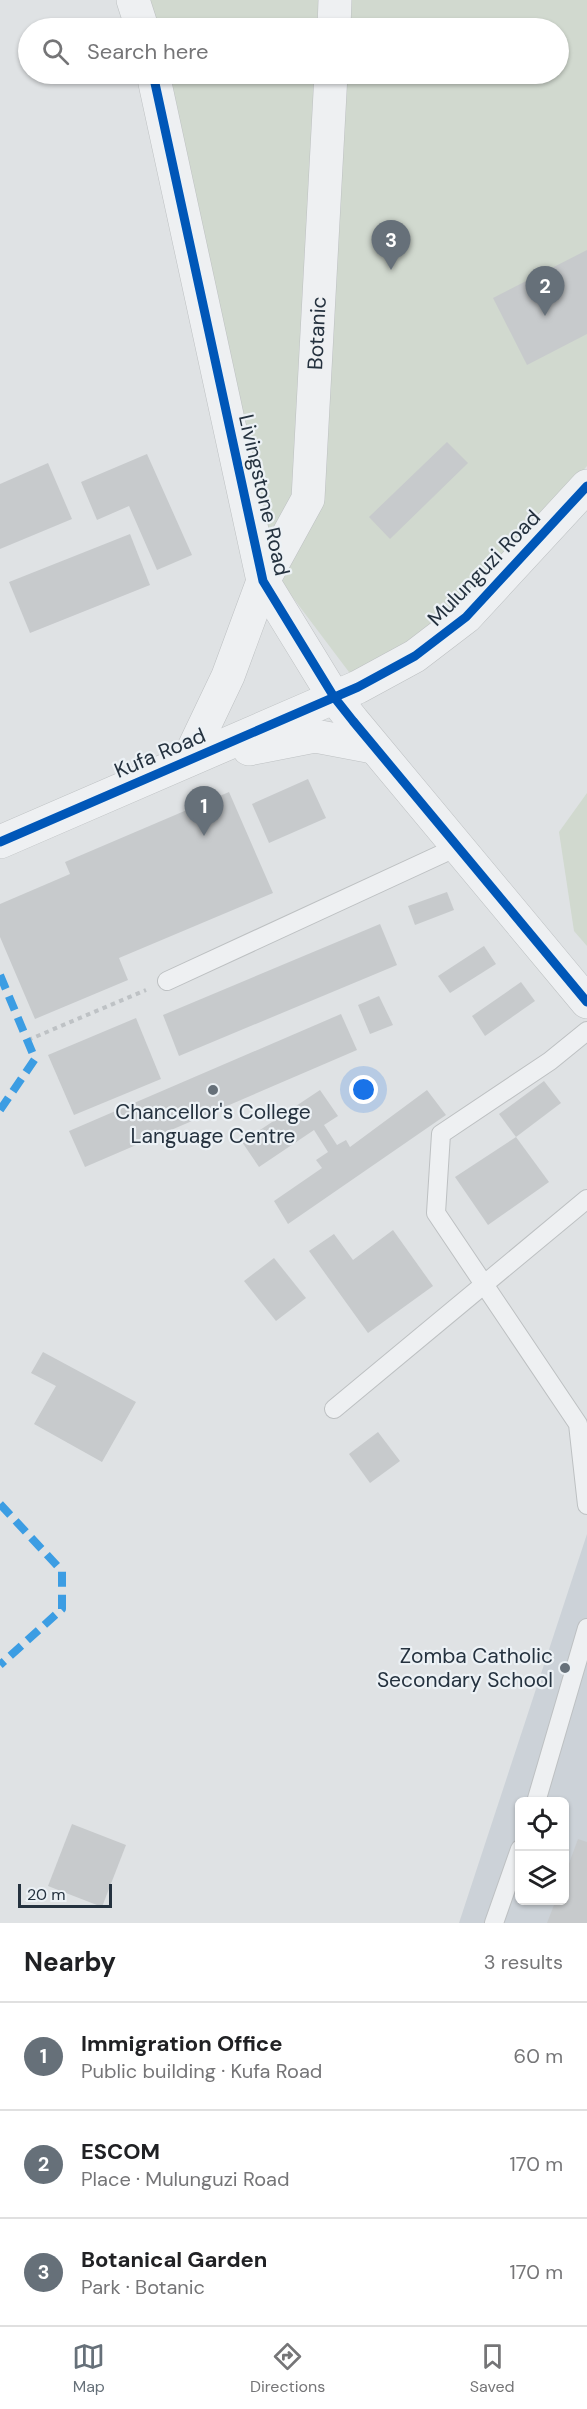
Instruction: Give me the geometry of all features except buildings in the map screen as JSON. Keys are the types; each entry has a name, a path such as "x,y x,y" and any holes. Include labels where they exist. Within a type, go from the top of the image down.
{"street":[{"path":"133,0 139,18"},
{"path":"334,18 335,0"},
{"name":"Livingstone Road","path":"155,84 263,581 334,697 373,747 587,1002"},
{"name":"Botanic","path":"188,760 228,676 263,581 308,499 330,84"},
{"name":"Mulunguzi Road","path":"334,697 394,669 436,642 466,617 587,486"},
{"name":"Kufa Road","path":"0,842 334,697"},
{"path":"188,760 315,736 373,747"}],"lane":[{"path":"167,981 457,848"},
{"path":"587,1031 550,1061 441,1134 436,1213 578,1424 587,1505"},
{"path":"334,1409 587,1199"},
{"path":"537,1797 587,1628"},
{"path":"494,1923 518,1851"}],"path":[{"path":"28,1040 167,981"}],"shaded area":[{"path":"139,0 587,0 587,466 442,631 358,684 242,530 162,84 569,84 569,18 145,18"},
{"path":"587,793 587,946 574,931 559,832"},
{"name":"Zomba Catholic Secondary School","path":"587,1534 587,1923 459,1923"}],"marked path":[{"path":"0,975 35,1059 0,1110"},
{"path":"0,1504 62,1571 62,1609 0,1665"}],"cycle path":[{"path":"155,84 263,581 334,697 587,1002"},
{"path":"0,842 358,687 415,656 466,617 587,486"}],"place":[{"name":"Botanical Garden","path":"391,270"},
{"name":"ESCOM","path":"545,316"},
{"name":"Immigration Office","path":"204,836"},
{"name":"Chancellor's College Language Centre","path":"213,1090"},
{"name":"Zomba Catholic Secondary School","path":"565,1668"}]}
